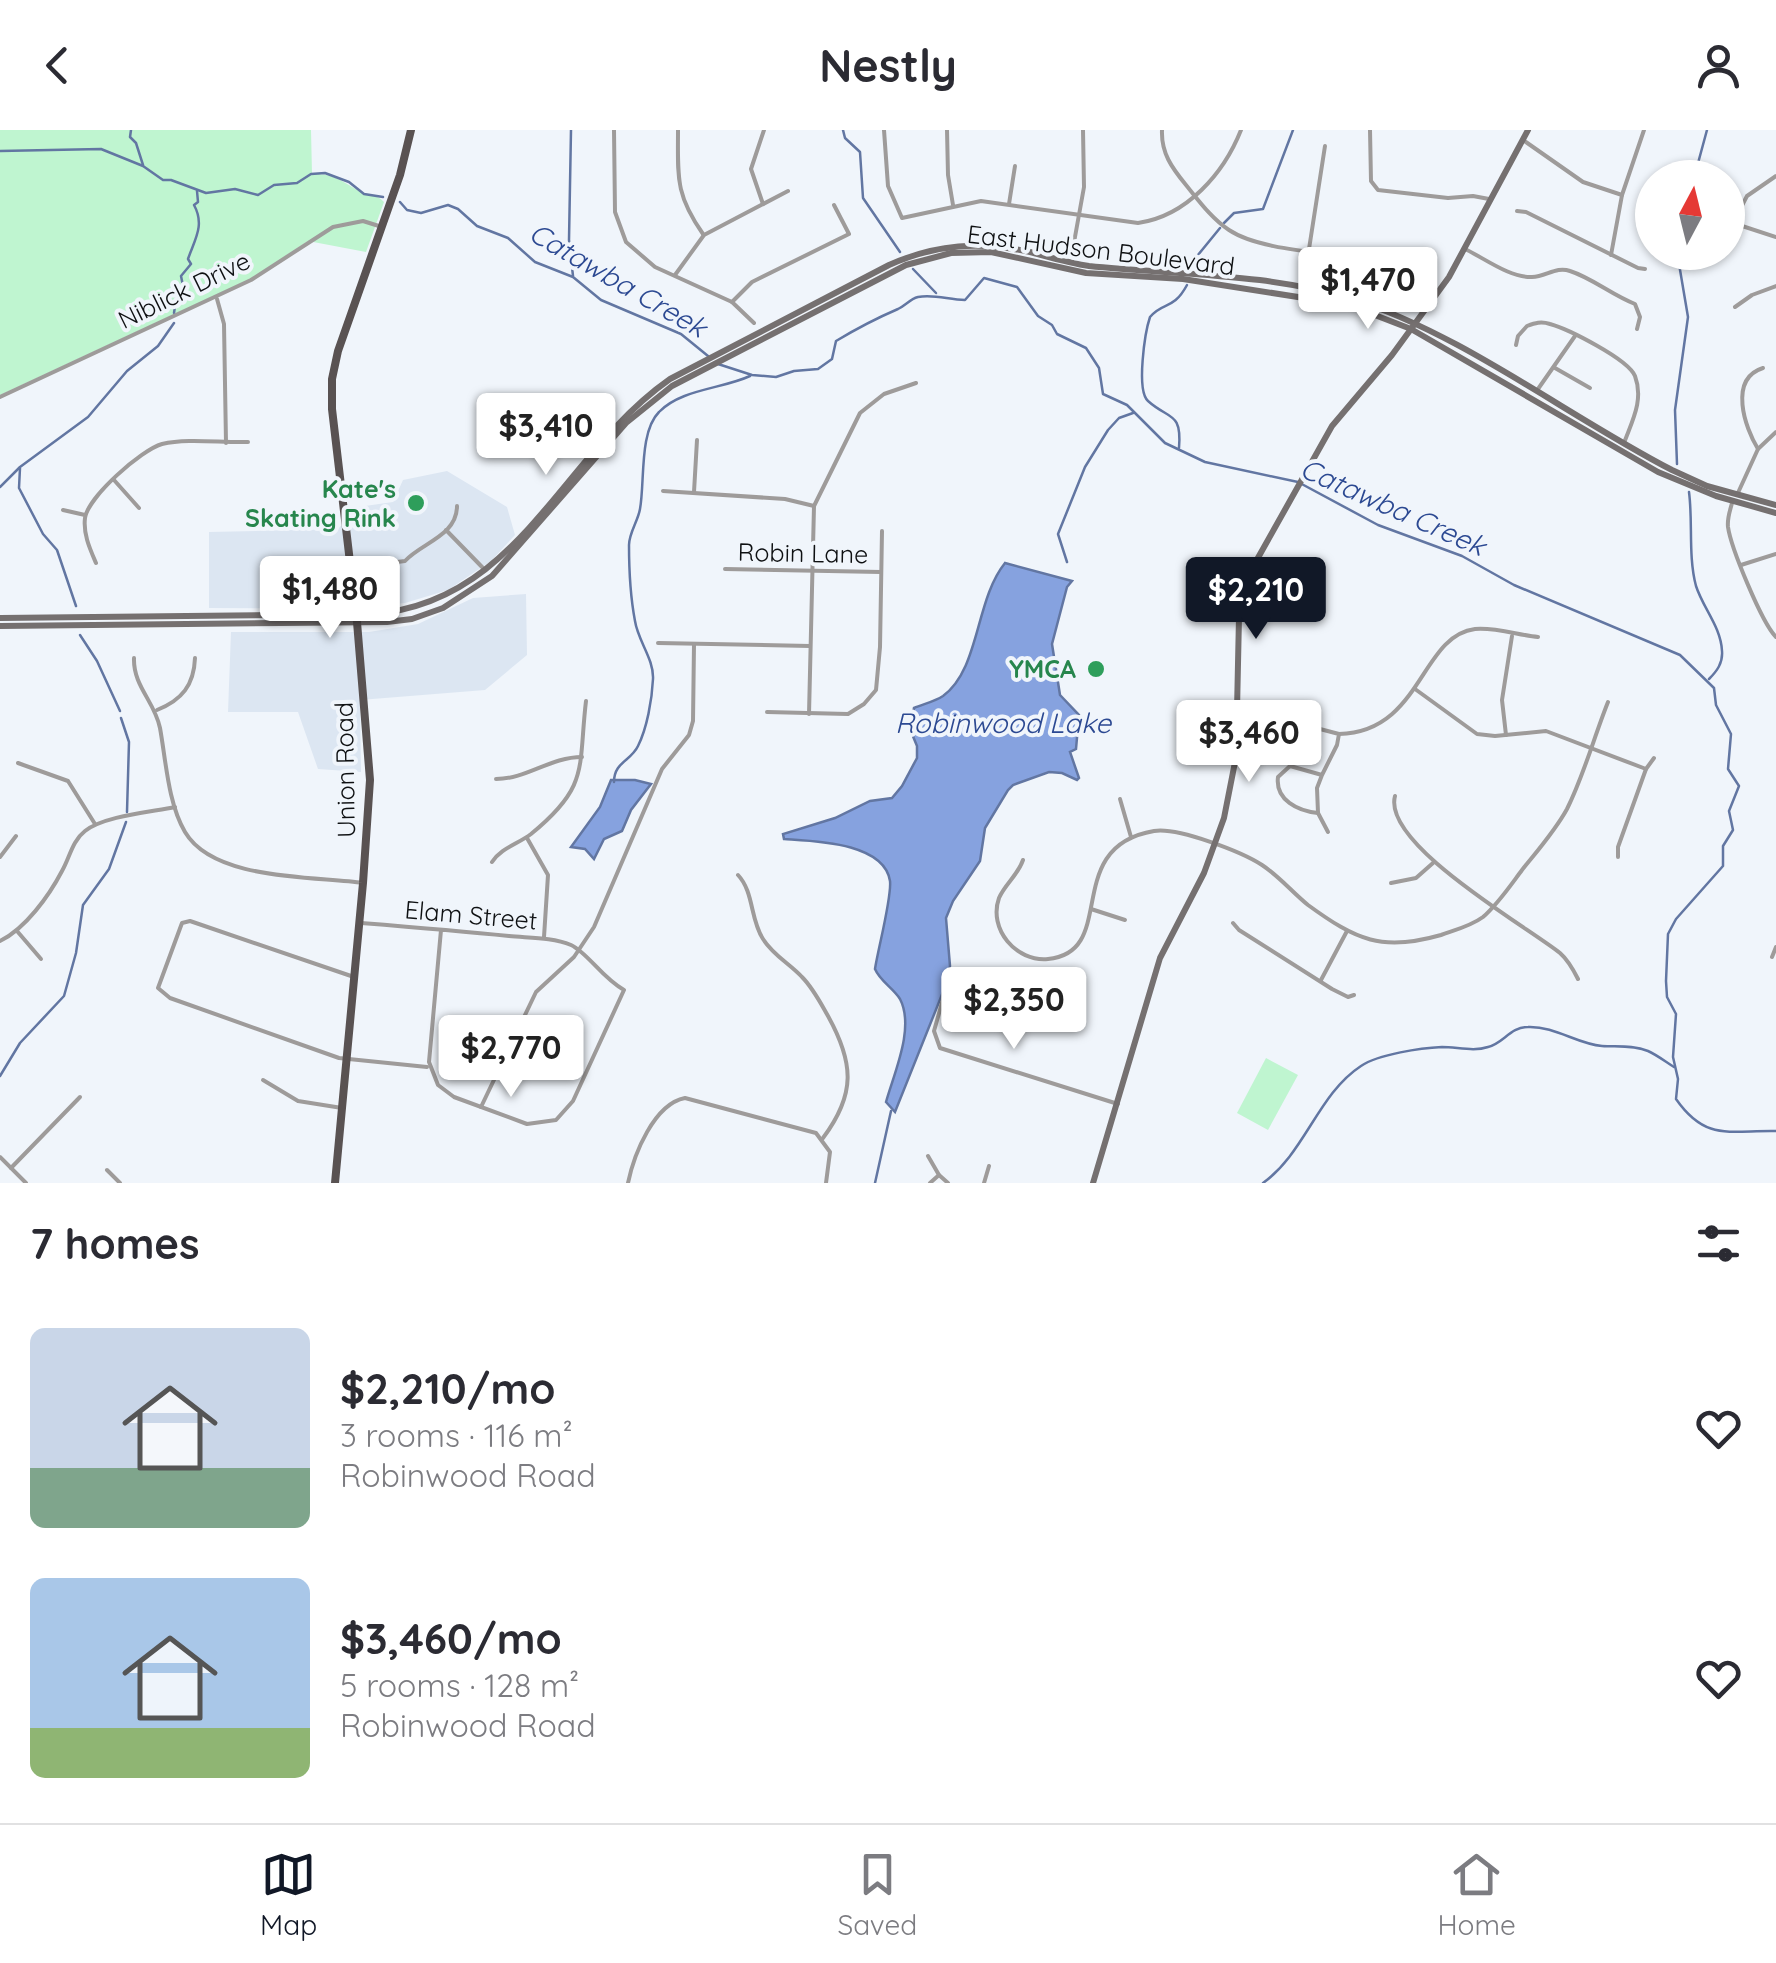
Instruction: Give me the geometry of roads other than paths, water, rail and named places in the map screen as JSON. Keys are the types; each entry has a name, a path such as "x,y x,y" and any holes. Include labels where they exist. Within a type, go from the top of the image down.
{"main road":[{"name":"Union Road","path":"335,1183 370,768 332,380 338,351 405,159 411,130"},
{"path":"1093,1183 1160,958 1215,845 1234,775 1242,594 1256,557 1338,418 1413,326 1465,248 1528,130"},
{"name":"East Hudson Boulevard","path":"357,618 422,606 486,572 656,389 907,257 970,244 1004,247 1078,264 1187,272 1350,298 1413,326 1681,483 1776,509"},
{"name":"East Hudson Boulevard","path":"0,622 412,619 449,606 486,581 510,559 603,445"}],"street":[{"path":"614,130 614,205 620,230 639,256 732,302 754,324"},
{"path":"678,130 680,193 704,235"},
{"path":"763,204 751,169 764,130"},
{"path":"884,130 888,186 902,218 982,200 1126,223 1146,222 1176,210 1222,169 1241,130"},
{"path":"947,130 948,175 954,205"},
{"path":"1073,248 1084,170 1083,130"},
{"path":"1162,130 1167,159 1218,222 1236,235 1256,242 1357,258"},
{"path":"1370,130 1370,181 1378,190 1491,200"},
{"path":"1610,256 1622,194 1644,130"},
{"path":"1522,140 1582,182 1622,194"},
{"path":"1309,250 1325,146"},
{"path":"1010,204 1015,166"},
{"path":"1745,201 1750,192 1776,176"},
{"path":"674,274 704,235 788,191"},
{"path":"732,302 752,282 848,234 834,205"},
{"path":"1518,211 1635,265"},
{"name":"Niblick Drive","path":"0,397 250,280 334,227 362,221 382,227"},
{"path":"1745,227 1776,237"},
{"path":"1465,248 1519,276 1534,277 1560,269 1578,274 1614,297 1634,304 1640,317 1636,329"},
{"path":"1735,307 1776,286"},
{"path":"216,297 224,324 226,442"},
{"path":"1516,345 1521,330 1535,323 1549,324 1619,359 1632,370 1637,406 1621,446"},
{"path":"1534,395 1575,336"},
{"path":"1553,367 1590,388"},
{"path":"1758,449 1747,430 1742,403 1749,378 1763,368"},
{"path":"808,714 814,506 860,413 884,394 916,383"},
{"path":"1776,432 1758,449 1735,498 1728,524 1763,622 1776,637"},
{"path":"694,492 697,440"},
{"path":"96,563 85,532 86,514 94,498 114,480 158,446 248,442"},
{"path":"114,480 139,508"},
{"path":"663,491 785,499 814,506"},
{"path":"351,568 405,561 446,530 457,518 457,506"},
{"path":"63,510 86,514"},
{"path":"446,530 486,572"},
{"path":"767,712 854,712 876,690 882,531"},
{"path":"1741,565 1776,554"},
{"name":"Robin Lane","path":"725,570 881,572"},
{"path":"1238,718 1278,718 1338,734 1362,732 1399,709 1445,646 1459,635 1476,629 1538,638"},
{"path":"1506,735 1502,707 1512,634"},
{"path":"658,643 810,646"},
{"path":"481,1107 536,992 566,967 594,927 662,769 689,735 693,721 694,644"},
{"path":"134,658 138,684 157,710 176,807 192,842 216,858 272,876 363,883"},
{"path":"157,710 184,693 192,678 194,658"},
{"path":"1415,689 1478,734 1546,731 1646,769"},
{"path":"492,862 498,854 527,838 570,793 580,775 586,701"},
{"path":"1023,860 1000,898 997,913 1002,934 1016,950 1042,959 1064,954 1082,937 1106,857 1115,846 1131,837 1168,831 1261,864 1306,903 1363,939 1386,945 1412,943 1470,924 1493,906 1561,819 1608,702"},
{"path":"1328,832 1318,813 1317,788 1337,745 1338,734"},
{"path":"496,779 511,778 561,758 582,758"},
{"path":"1618,857 1618,847 1646,769 1654,758"},
{"path":"18,763 68,781 95,824"},
{"path":"1318,813 1282,798 1277,786 1278,777 1290,766 1322,775"},
{"path":"1395,796 1394,808 1412,840 1434,864 1561,954 1578,978"},
{"path":"1120,799 1131,837"},
{"path":"0,941 17,932 60,875 77,839 95,824 176,807"},
{"path":"0,857 16,836"},
{"path":"527,838 548,875 544,939"},
{"path":"1390,883 1416,878 1434,864"},
{"path":"738,875 745,883 760,936 812,989 847,1055 848,1080 842,1104 823,1138"},
{"path":"1091,908 1125,920"},
{"path":"354,977 190,921 182,924 159,985 160,992 346,1059 429,1067"},
{"name":"Elam Street","path":"359,923 544,939 579,950"},
{"path":"1233,923 1238,930 1321,981 1348,997 1354,996"},
{"path":"441,930 429,1067 444,1092 534,1124 556,1120 570,1106 624,990 599,973 579,950"},
{"path":"1321,981 1347,931"},
{"path":"17,932 41,959"},
{"path":"1772,956 1776,947"},
{"path":"947,984 934,1031 940,1048 1118,1104"},
{"path":"263,1080 298,1101 342,1108"},
{"path":"11,1168 80,1097"},
{"path":"628,1183 658,1112 679,1099 691,1098 792,1124 823,1138 830,1156 826,1183"},
{"path":"928,1156 948,1183"},
{"path":"0,1157 26,1183"},
{"path":"984,1183 989,1166"},
{"path":"107,1170 120,1183"},
{"path":"930,1183 939,1175"}],"water":[{"name":"Robinwood Lake","path":"1005,563 1072,581 1052,644 1060,695 1079,715 1076,749 1070,752 1079,778 1049,772 1013,785 985,828 980,861 946,918 950,966 947,982 895,1112 886,1102 902,1050 904,1011 900,999 875,969 890,889 885,868 875,858 846,846 784,839 783,834 835,818 870,801 892,798 902,786 917,758 910,729 914,708 940,698 955,684 971,652 995,578"},
{"path":"611,780 651,784 631,810 622,831 604,839 594,859 585,849 571,847 600,807"}],"waterway":[{"path":"131,130 130,137 143,165"},
{"path":"571,130 569,240 573,276"},
{"path":"843,130 845,138 860,152 863,198 900,252"},
{"path":"1224,223 1234,213 1263,209 1293,130"},
{"path":"1699,160 1707,130"},
{"name":"Catawba Creek","path":"0,151 101,149 143,166 163,180 206,193 235,189 258,195 274,185 297,183 311,174 325,173 349,182 364,194 383,197"},
{"path":"174,313 176,299 184,291 181,276 191,264 188,259 198,232 194,205 198,202 197,191"},
{"name":"Catawba Creek","path":"400,202 407,210 421,213 448,205 458,209 477,226 508,238 535,262 573,277 601,300 681,334 708,356"},
{"path":"1189,266 1220,228"},
{"path":"913,269 936,293"},
{"path":"1677,464 1675,410 1688,317 1680,270"},
{"name":"Catawba Creek","path":"718,364 752,375 776,377 818,369 832,359 836,341 915,298 965,300 984,278 1017,287 1057,334 1086,348 1099,368 1103,394 1127,405 1165,443 1205,462 1298,482 1378,525 1462,556 1514,585 1680,655 1714,688 1716,705 1731,734 1728,769 1739,786 1729,811 1733,830 1723,846 1723,866 1676,919 1668,934 1666,981 1667,997 1676,1014 1676,1099 1687,1113 1709,1128 1776,1131"},
{"path":"1179,448 1176,422 1144,395 1143,360 1150,317 1177,299 1187,285"},
{"path":"0,487 20,467 88,417 127,371 158,346 174,323"},
{"path":"614,782 617,770 641,739 652,687 651,664 635,621 629,554 630,536 640,509 648,432 668,404 750,376"},
{"path":"1067,562 1058,534 1085,467 1108,430 1119,418 1133,413"},
{"path":"20,468 19,488 43,534 57,550 76,606"},
{"path":"1689,492 1696,586 1722,651 1719,666 1709,679"},
{"path":"80,635 120,711"},
{"path":"121,718 129,742 127,812"},
{"path":"0,1076 20,1043 64,996 83,905 109,869 126,822"},
{"path":"1263,1183 1290,1156 1346,1078 1361,1066 1389,1055 1433,1048 1483,1048 1528,1027 1547,1029 1593,1045 1642,1049 1674,1067"},
{"path":"875,1183 891,1111"}],"place":[{"name":"Kate's Skating Rink","path":"416,503"},
{"name":"YMCA","path":"1096,669"}]}
